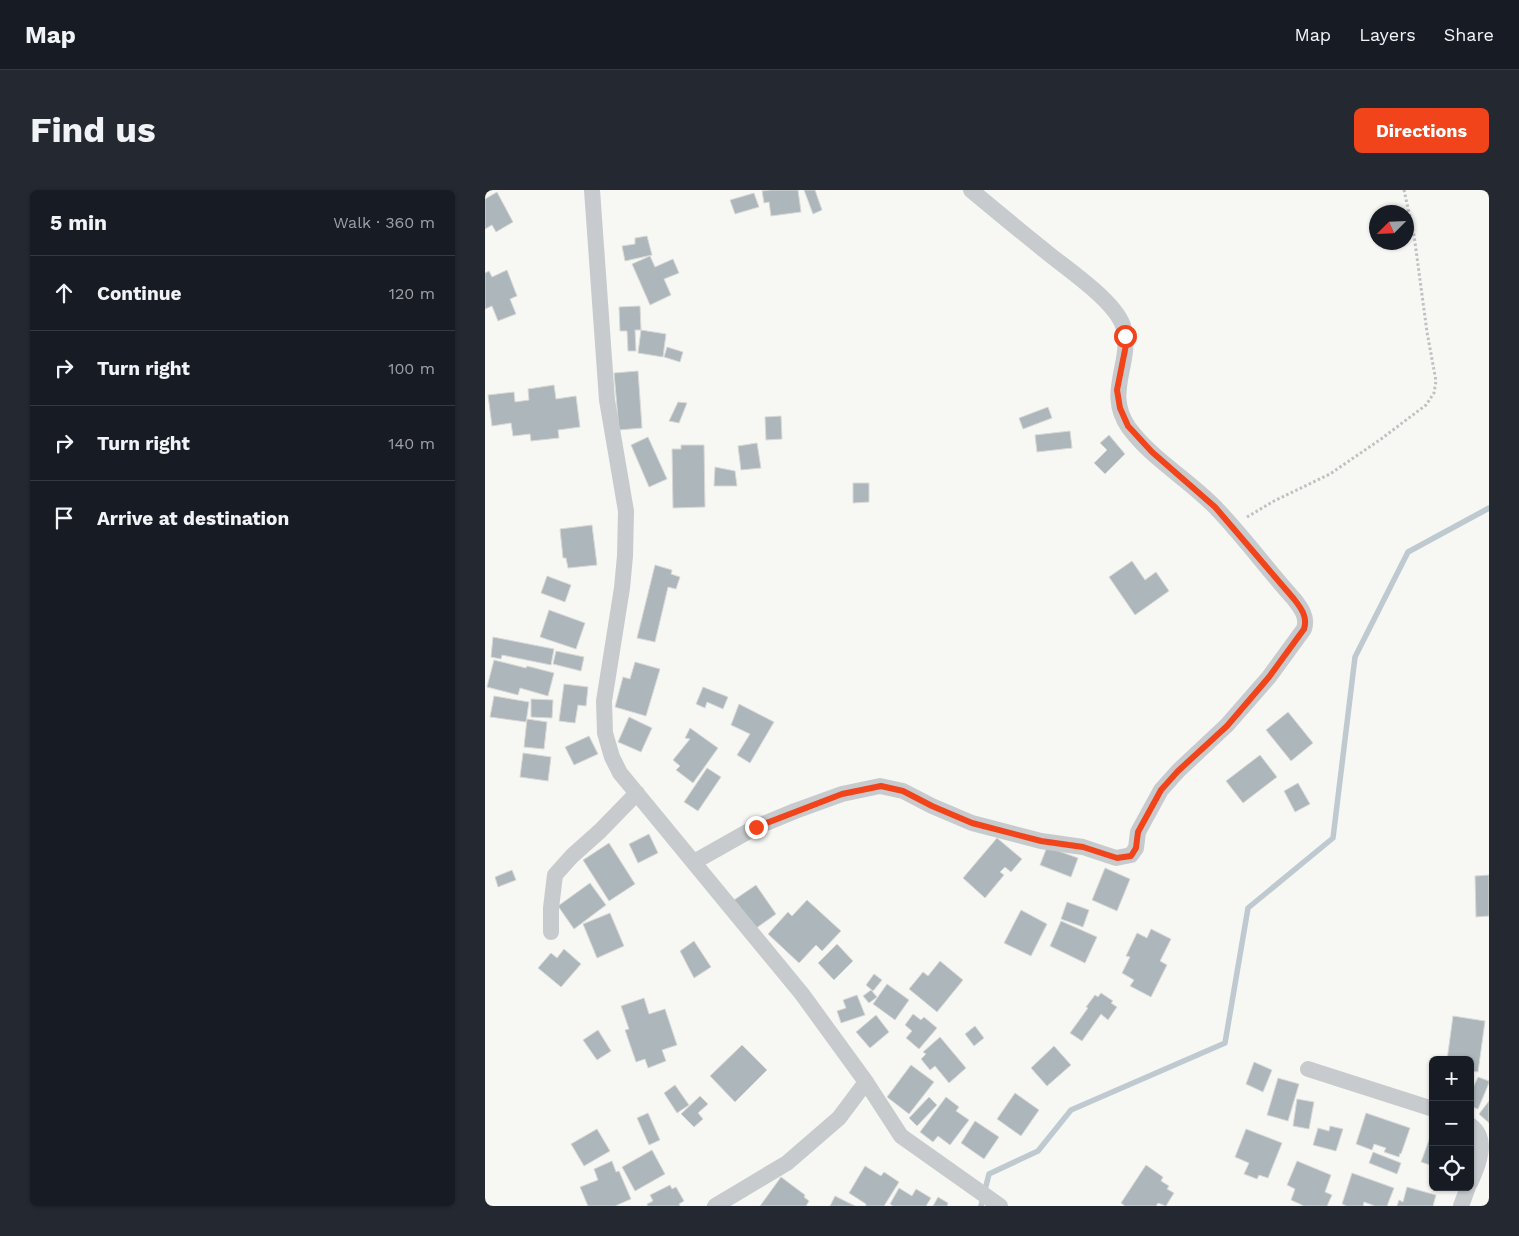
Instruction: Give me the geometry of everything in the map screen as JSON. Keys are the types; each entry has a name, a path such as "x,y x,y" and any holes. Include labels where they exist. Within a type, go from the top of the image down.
{"street":[{"path":"591,190 607,400 625,511 623,572 604,701 605,733 612,757 620,773 802,994 866,1082 901,1136 1000,1206"},
{"path":"694,862 756,827 795,811 842,794 881,786 903,791 972,823 1041,841 1083,847 1117,858 1131,856 1136,848 1138,832 1161,790 1233,718 1269,677 1301,634 1306,624 1302,609 1215,507 1152,452 1128,426 1120,408 1117,390 1126,345 1123,327 1109,306 1072,272 971,190"},
{"path":"551,932 551,908 555,875 572,856 637,794"},
{"path":"1308,1068 1429,1108"},
{"path":"715,1206 787,1163 839,1118 866,1082"},
{"path":"1474,1127 1483,1136 1484,1141 1481,1160 1474,1175"},
{"path":"1461,1206 1467,1191"}],"path":[{"path":"1231,526 1330,474 1426,405 1434,393 1436,381 1427,332 1414,235 1405,190"}],"building":[{"path":"798,190 801,212 771,216 769,202 764,203 762,191"},
{"path":"804,190 815,190 822,210 813,214"},
{"path":"497,192 513,222 496,232 492,225 485,229 485,199"},
{"path":"754,193 759,207 735,214 730,200"},
{"path":"647,236 652,255 625,261 622,246 635,244 635,238"},
{"path":"650,256 655,267 673,259 679,273 664,279 671,295 650,305 632,264"},
{"path":"507,270 517,296 510,299 516,314 498,321 492,306 485,309 485,273 489,271 492,277"},
{"path":"640,306 641,330 635,330 636,351 628,351 627,331 620,331 619,307"},
{"path":"641,330 666,334 663,357 638,353"},
{"path":"667,347 683,352 680,362 664,357"},
{"path":"638,371 642,428 619,430 614,373"},
{"path":"554,385 556,399 576,396 580,427 558,430 559,438 531,441 530,434 513,436 511,423 492,426 488,395 514,392 515,402 529,400 528,389"},
{"path":"678,402 687,403 679,423 669,421"},
{"path":"1048,407 1052,418 1023,429 1019,418"},
{"path":"781,416 782,439 766,440 765,417"},
{"path":"1070,431 1072,448 1037,452 1035,435"},
{"path":"1109,435 1125,454 1105,474 1094,463 1107,450 1100,443"},
{"path":"648,437 667,479 649,487 631,445"},
{"path":"757,443 761,468 741,470 738,446"},
{"path":"681,445 704,445 705,507 673,508 672,449 681,449"},
{"path":"715,467 735,471 737,486 714,486"},
{"path":"853,483 869,483 869,502 853,503"},
{"path":"592,525 597,565 568,568 566,558 563,558 560,529"},
{"path":"1132,561 1145,580 1156,572 1169,591 1135,615 1109,577"},
{"path":"655,565 672,570 671,574 680,577 676,589 668,587 655,642 637,638"},
{"path":"547,576 571,585 565,602 541,593"},
{"path":"549,610 585,623 576,649 540,637"},
{"path":"493,637 554,649 551,665 502,655 501,659 491,657"},
{"path":"556,651 584,657 581,671 553,664"},
{"path":"494,660 554,673 548,696 520,688 518,695 487,687"},
{"path":"635,662 660,669 646,716 615,707 623,677 630,679"},
{"path":"564,684 588,687 586,706 578,705 575,723 559,721"},
{"path":"703,687 728,697 723,709 707,702 705,708 696,704"},
{"path":"494,696 529,702 526,722 490,717"},
{"path":"531,699 553,700 552,718 531,717"},
{"path":"739,704 774,722 750,763 737,755 750,734 731,725"},
{"path":"1288,712 1313,743 1291,761 1266,730"},
{"path":"629,717 652,728 641,752 618,742"},
{"path":"527,719 547,722 544,749 524,747"},
{"path":"690,728 718,748 693,783 676,770 680,766 673,760 690,739 685,738"},
{"path":"589,736 598,754 574,765 565,747"},
{"path":"523,753 551,757 548,781 520,777"},
{"path":"1260,755 1277,777 1243,803 1226,781"},
{"path":"707,768 721,777 698,811 684,802"},
{"path":"1298,783 1310,804 1295,812 1284,791"},
{"path":"649,834 658,853 638,863 629,844"},
{"path":"997,838 1022,859 1011,872 1005,867 1000,872 1004,875 985,898 963,878"},
{"path":"609,843 635,884 609,901 583,860"},
{"path":"1047,847 1078,858 1071,877 1040,865"},
{"path":"1105,868 1130,879 1117,911 1092,900"},
{"path":"512,870 516,880 498,887 495,877"},
{"path":"1489,875 1489,916 1476,917 1475,876"},
{"path":"590,883 606,905 574,929 558,906"},
{"path":"756,885 776,914 755,929 734,900"},
{"path":"807,900 841,931 822,951 816,945 799,963 768,934 788,912 792,916"},
{"path":"1067,902 1089,910 1083,927 1061,919"},
{"path":"1021,910 1047,924 1031,956 1004,943"},
{"path":"610,913 624,946 597,958 583,924"},
{"path":"1061,921 1097,937 1085,963 1050,946"},
{"path":"1151,929 1171,939 1160,961 1167,965 1151,997 1130,986 1134,980 1122,973 1130,957 1126,956 1137,933 1147,938"},
{"path":"694,941 711,967 694,978 680,951"},
{"path":"837,944 853,961 834,980 818,963"},
{"path":"564,949 581,964 561,987 538,968 551,953 557,958"},
{"path":"940,961 963,980 937,1012 909,989 923,972 928,976"},
{"path":"874,974 882,980 873,991 866,985"},
{"path":"887,984 909,1000 895,1020 873,1004"},
{"path":"871,990 877,997 869,1003 863,996"},
{"path":"1101,993 1113,1001 1111,1003 1117,1007 1108,1020 1101,1014 1082,1041 1070,1033 1095,995 1098,997"},
{"path":"857,995 865,1015 841,1023 837,1011 846,1008 843,1000"},
{"path":"644,998 649,1014 665,1009 677,1045 662,1050 666,1061 648,1068 645,1059 636,1062 625,1030 629,1029 621,1006"},
{"path":"913,1014 921,1020 924,1017 937,1028 919,1049 906,1038 912,1031 905,1025"},
{"path":"876,1015 889,1032 870,1048 856,1032"},
{"path":"1453,1016 1485,1021 1478,1072 1474,1072 1474,1056 1448,1056"},
{"path":"975,1026 984,1038 974,1046 965,1034"},
{"path":"598,1030 611,1051 597,1060 583,1040"},
{"path":"940,1037 966,1068 949,1083 935,1066 930,1070 921,1059 926,1054 923,1052"},
{"path":"742,1045 767,1070 735,1102 710,1076"},
{"path":"1054,1046 1071,1065 1047,1086 1031,1068"},
{"path":"1254,1062 1272,1070 1263,1092 1246,1084"},
{"path":"911,1065 934,1082 909,1114 887,1097"},
{"path":"1478,1077 1489,1081 1478,1109 1474,1108 1474,1086"},
{"path":"1278,1078 1299,1084 1288,1121 1267,1115"},
{"path":"675,1085 689,1105 677,1113 664,1093"},
{"path":"1015,1093 1039,1110 1021,1136 997,1119"},
{"path":"700,1096 708,1104 698,1113 703,1119 694,1127 681,1114"},
{"path":"929,1097 937,1105 917,1126 909,1118"},
{"path":"946,1097 959,1107 956,1111 969,1120 950,1145 938,1136 933,1142 920,1132"},
{"path":"1297,1099 1314,1102 1309,1129 1293,1126"},
{"path":"1489,1101 1489,1123 1479,1114"},
{"path":"648,1113 660,1140 649,1145 637,1118"},
{"path":"1366,1113 1410,1128 1399,1157 1384,1152 1386,1148 1374,1144 1372,1150 1356,1144"},
{"path":"975,1121 999,1137 984,1159 961,1143"},
{"path":"1330,1126 1343,1129 1336,1151 1313,1145 1318,1128 1329,1131"},
{"path":"597,1129 610,1151 584,1166 571,1144"},
{"path":"1246,1129 1282,1143 1268,1178 1259,1175 1257,1179 1244,1174 1249,1163 1235,1157"},
{"path":"1429,1140 1429,1165 1421,1162"},
{"path":"652,1150 665,1174 635,1191 622,1167"},
{"path":"1373,1152 1401,1163 1397,1174 1369,1163"},
{"path":"612,1161 616,1172 619,1171 631,1199 615,1206 588,1206 580,1187 598,1180 594,1169"},
{"path":"1297,1161 1331,1175 1325,1192 1332,1195 1327,1206 1304,1206 1291,1200 1295,1189 1287,1185"},
{"path":"1146,1165 1163,1177 1161,1181 1169,1186 1167,1189 1174,1193 1166,1206 1158,1203 1156,1206 1125,1206 1121,1203"},
{"path":"865,1166 881,1176 884,1172 899,1182 884,1206 866,1206 866,1204 849,1193"},
{"path":"1352,1173 1394,1188 1387,1206 1375,1206 1364,1202 1363,1206 1347,1206 1342,1204"},
{"path":"781,1177 805,1195 804,1197 809,1201 806,1206 760,1206"},
{"path":"670,1185 672,1189 676,1187 684,1201 679,1204 680,1206 648,1206 647,1204 653,1201 650,1195"},
{"path":"1407,1187 1436,1195 1433,1206 1397,1206 1399,1200 1403,1202"},
{"path":"899,1188 912,1196 916,1189 931,1198 926,1206 893,1206 890,1204"},
{"path":"835,1196 855,1206 830,1206"},
{"path":"938,1197 948,1203 947,1206 933,1206"}],"waterway":[{"path":"981,1206 989,1174 1038,1151 1071,1110 1225,1043 1248,908 1333,838 1355,657 1408,552 1489,508"}],"route":[{"path":"756,827 842,794 881,786 903,791 972,823 1041,841 1083,847 1117,858 1131,856 1136,848 1138,832 1161,790 1194,755 1227,726 1269,677 1304,629 1306,624 1302,609 1215,507 1152,452 1128,426 1123,418 1117,390 1126,345 1125,336"}]}
